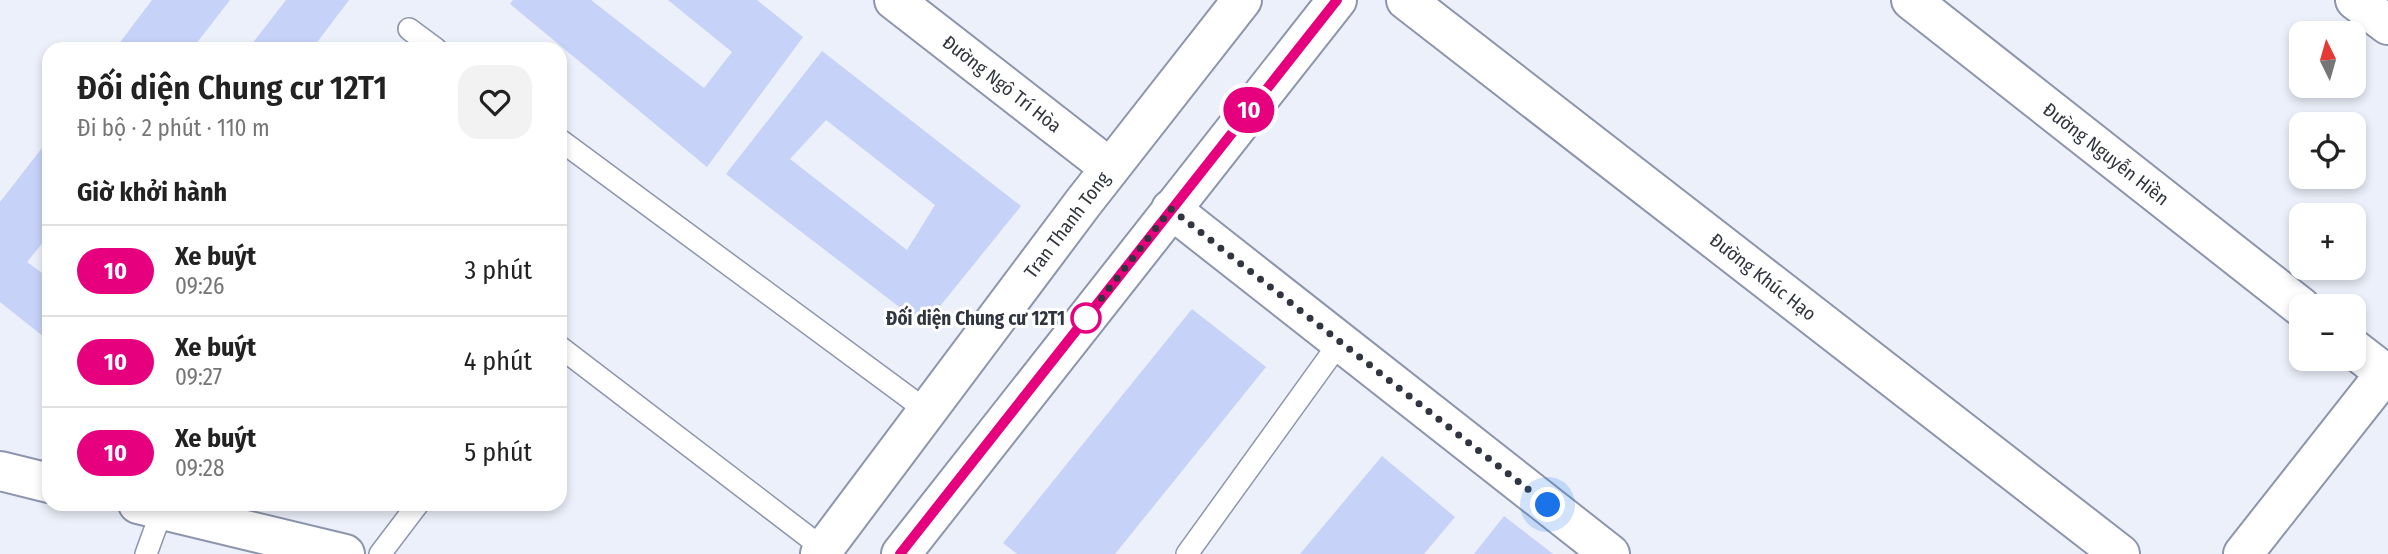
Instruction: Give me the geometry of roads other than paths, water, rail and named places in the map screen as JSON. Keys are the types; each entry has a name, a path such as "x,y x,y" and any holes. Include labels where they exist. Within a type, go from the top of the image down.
{"street":[{"name":"Đường Ngô Trí Hòa","path":"894,0 1110,168"},
{"name":"Tran Thanh Tong","path":"822,551 1110,168 1242,0"},
{"path":"901,554 1336,0"},
{"name":"Đường Khúc Hạo","path":"1406,0 2120,554"},
{"name":"Đường Nguyễn Hiền","path":"1911,0 2289,298"},
{"path":"2355,0 2388,25"},
{"path":"1171,209 1610,554"},
{"path":"2243,554 2387,372 2366,357"},
{"path":"0,471 42,480"},
{"path":"165,511 305,549 345,554"}],"lane":[{"path":"409,29 427,42"},
{"path":"567,146 927,411"},
{"path":"1187,554 1340,342"},
{"path":"567,351 822,551"},
{"path":"146,554 150,511"},
{"path":"380,554 413,511"}],"place":[{"name":"Đối diện Chung cư 12T1","path":"1086,318"}]}
